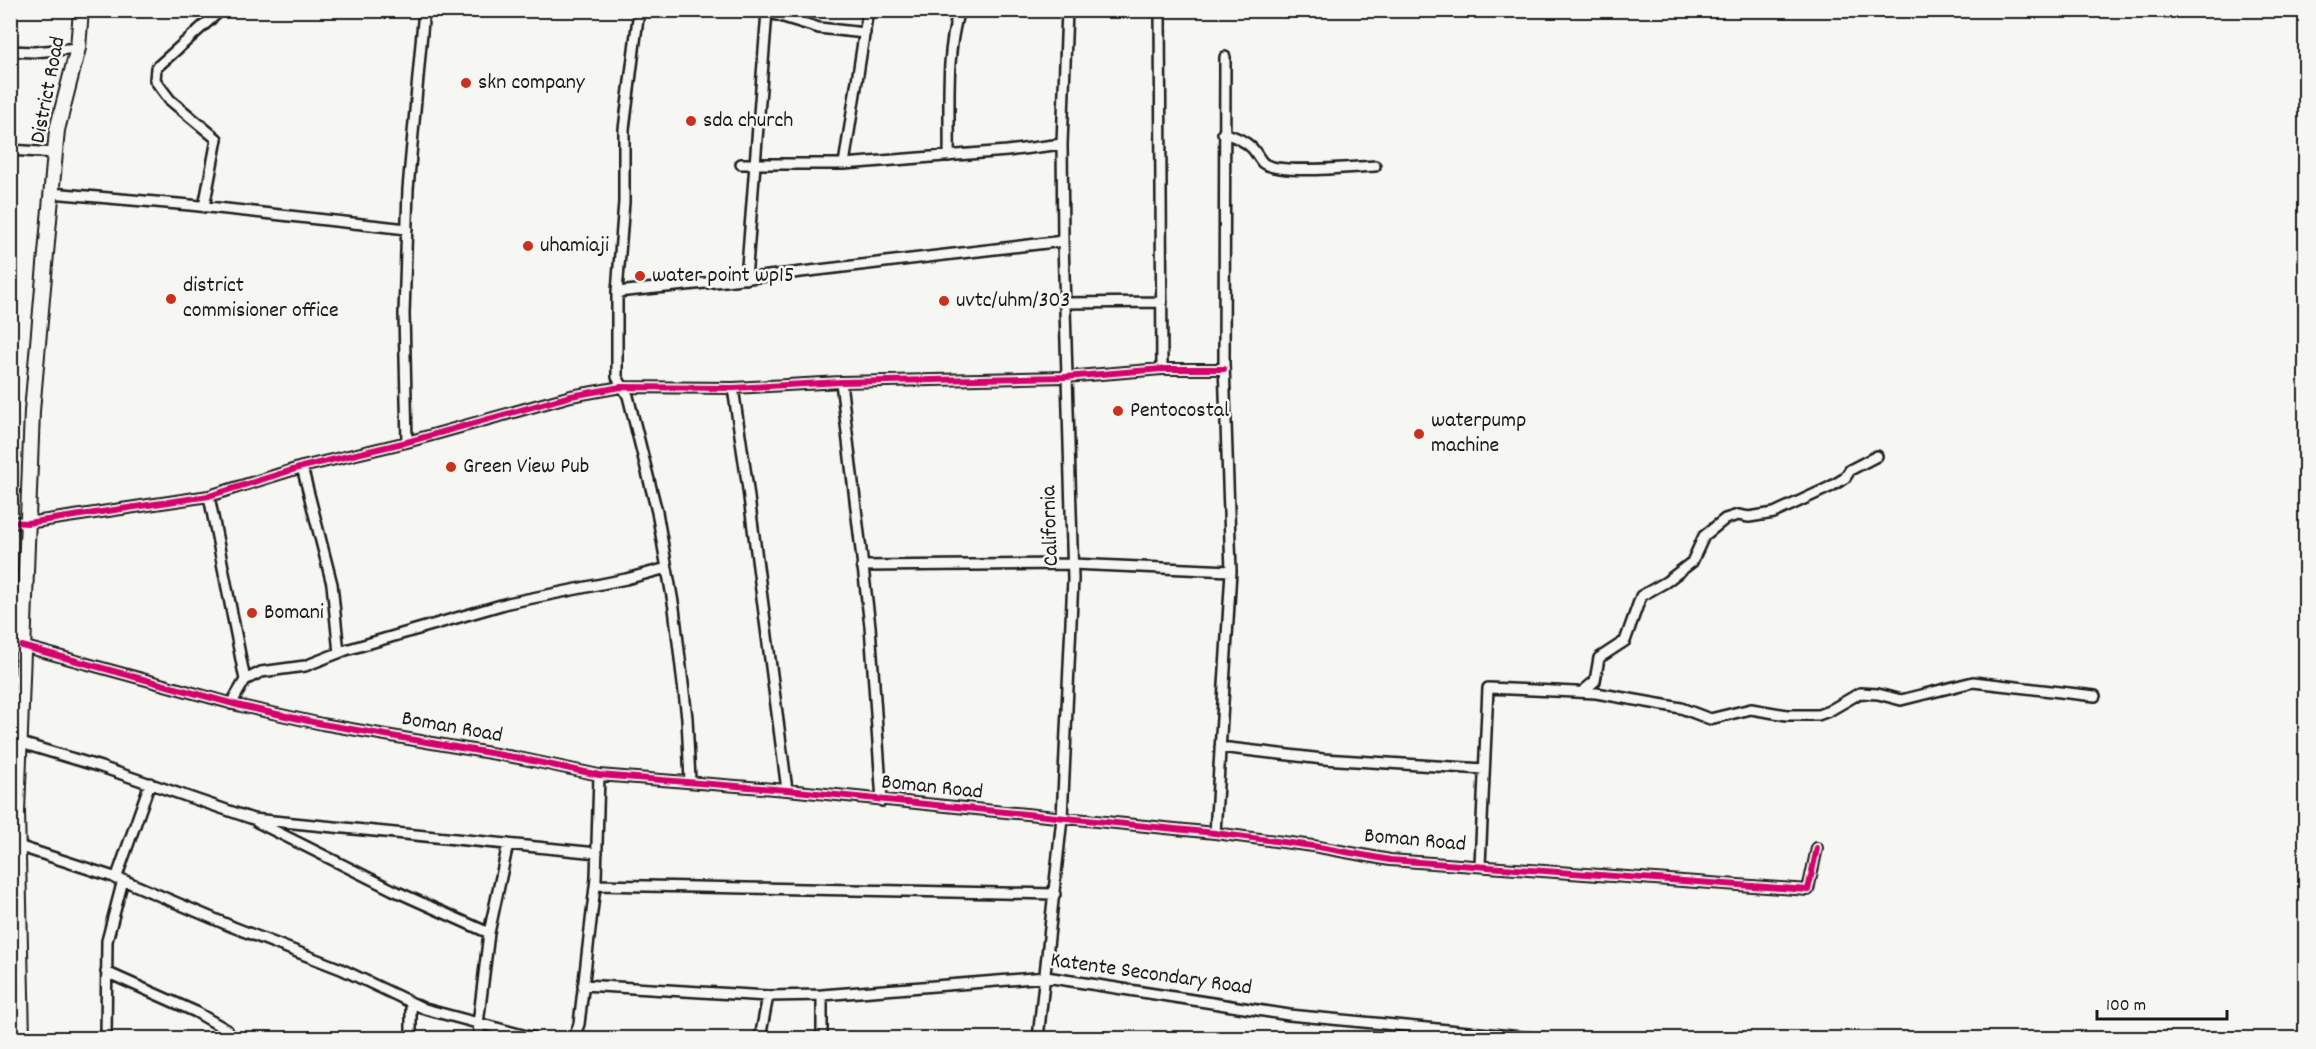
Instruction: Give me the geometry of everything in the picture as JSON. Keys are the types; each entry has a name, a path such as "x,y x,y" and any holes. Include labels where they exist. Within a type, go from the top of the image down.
{"street":[{"name":"District Road","path":"22,1038 16,1003 17,812 21,743 16,679 22,646 32,411 57,130 78,48 81,10"},
{"path":"204,207 217,138 170,100 155,80 156,68 221,10"},
{"path":"407,442 404,314 408,189 424,10"},
{"path":"639,10 624,129 624,202 617,292 617,378 628,396 657,512 667,567 687,718 690,781"},
{"path":"844,164 868,10"},
{"path":"949,156 951,63 959,10"},
{"name":"California","path":"1038,1038 1062,818 1072,564 1065,377 1062,144 1067,10"},
{"path":"1160,10 1162,369"},
{"path":"746,279 756,164 764,11 819,28 865,33"},
{"path":"10,51 34,52 78,48"},
{"path":"1215,833 1231,571 1224,369 1225,57"},
{"path":"1223,132 1236,136 1252,147 1264,164 1279,168 1329,170 1375,166"},
{"path":"741,164 844,164 1062,144"},
{"path":"10,150 55,153"},
{"path":"51,193 407,229"},
{"path":"617,292 1063,241"},
{"path":"1064,303 1162,302"},
{"path":"10,522 27,523 209,496 302,468 407,442 571,396 621,387 733,388 841,382 1065,377 1162,369 1224,369"},
{"path":"841,382 870,626 882,801"},
{"path":"733,388 758,560 787,790"},
{"path":"1582,692 1595,681 1599,658 1625,641 1641,596 1692,562 1704,536 1725,519 1738,515 1749,517 1774,513 1782,507 1800,502 1811,494 1845,478 1850,470 1878,456"},
{"path":"302,468 332,584 339,653"},
{"path":"209,496 245,680"},
{"path":"862,566 1072,564 1231,571"},
{"path":"231,704 245,680 261,672 305,666 339,653 508,603 626,579 667,567"},
{"name":"Boman Road","path":"22,646 231,704 322,724 519,758 599,775 787,790 1215,833 1313,846 1390,860 1808,890 1817,848"},
{"path":"1480,865 1488,688 1582,692 1636,699 1681,708 1710,719 1751,708 1787,715 1818,715 1860,693 1878,694 1900,700 1973,682 2095,696"},
{"path":"21,743 101,766 253,819 393,890 489,933"},
{"path":"1220,747 1323,759 1484,769"},
{"path":"574,1038 579,1024 596,885 599,775"},
{"path":"106,1038 106,941 119,879 150,783"},
{"path":"253,819 597,853"},
{"path":"480,1038 478,1024 489,933 508,844"},
{"path":"18,846 119,879 341,969 425,1010 534,1038"},
{"path":"596,885 1055,894"},
{"path":"106,972 196,1012 227,1030 230,1038"},
{"name":"Katente Secondary Road","path":"583,985 768,996 822,995 1046,977 1289,1016 1460,1036 1533,1038"},
{"path":"822,995 822,1038"},
{"path":"760,1038 768,996"},
{"path":"411,1002 411,1038"}],"cycle path":[{"path":"10,522 27,523 209,496 302,467 407,442 571,396 621,387 733,388 841,382 1065,377 1162,369 1224,369"},
{"path":"22,646 241,706 322,724 519,758 599,775 787,790 1215,833 1313,846 1390,860 1808,890 1817,848"}],"place":[{"name":"skn company","path":"466,83"},
{"name":"sda church","path":"691,121"},
{"name":"uhamiaji","path":"528,246"},
{"name":"water point wp15","path":"640,276"},
{"name":"district commisioner office","path":"171,299"},
{"name":"uvtc/uhm/303","path":"944,301"},
{"name":"Pentocostal","path":"1118,411"},
{"name":"waterpump machine","path":"1419,434"},
{"name":"Green View Pub","path":"451,467"},
{"name":"Bomani","path":"252,613"}]}
